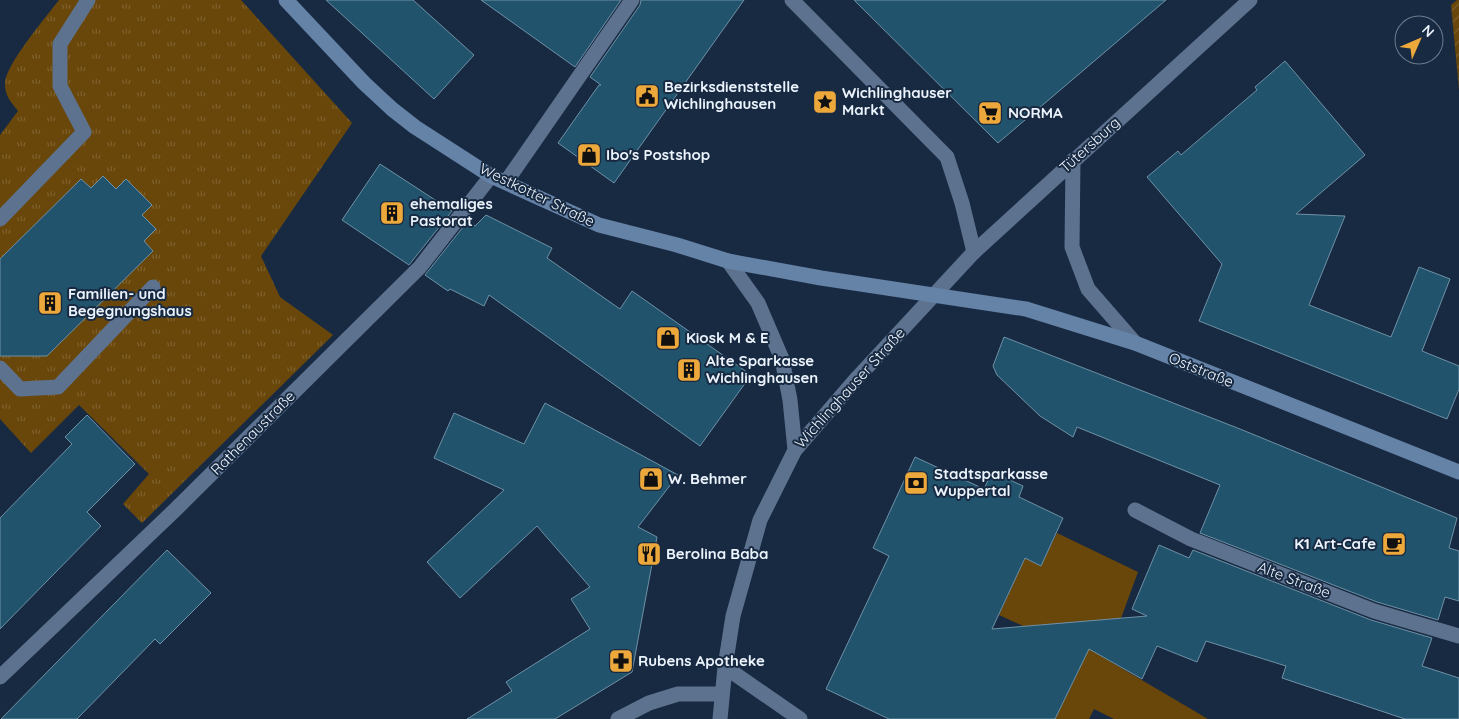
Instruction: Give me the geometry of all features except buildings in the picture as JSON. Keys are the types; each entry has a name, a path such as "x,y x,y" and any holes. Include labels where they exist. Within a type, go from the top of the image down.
{"main road":[{"name":"Westkotter Straße","path":"286,0 333,52 392,109 432,138 491,176 599,225 677,245 728,261 821,278 935,295"},
{"name":"Oststraße","path":"935,295 1026,309 1135,343 1459,472"}],"street":[{"path":"0,220 84,132 60,86 60,44 88,0"},
{"path":"506,182 632,0"},
{"path":"792,0 947,157 962,203 974,252"},
{"name":"Tütersburg","path":"935,295 974,252 1250,0"},
{"path":"1073,160 1072,247 1088,289 1135,343"},
{"name":"Rathenaustraße","path":"0,678 177,508 420,267 491,176"},
{"path":"728,261 758,303 782,359 790,400 795,450"},
{"path":"0,368 20,389 58,387 153,287"},
{"name":"Wichlinghauser Straße","path":"720,719 725,667 733,616 760,520 795,450 865,370 935,295"},
{"name":"Alte Straße","path":"1135,510 1191,539 1374,611 1459,636"},
{"path":"725,667 800,719"},
{"path":"618,719 649,703 678,694 722,694"}],"green space":[{"path":"59,0 241,0 352,123 261,256 280,297 333,335 142,523 123,504 149,474 79,405 31,453 0,419 0,135 18,111 7,95 5,84 11,66 18,54"},
{"path":"1459,0 1459,90 1451,5"},
{"path":"1057,533 1138,572 1106,659 1208,719 1114,719 1094,709 1089,719 1055,719 1080,668 1043,635 999,615 1025,558 1041,565"}],"place":[{"name":"Bezirksdienststelle Wichlinghausen","path":"647,96"},
{"name":"Wichlinghauser Markt","path":"825,102"},
{"name":"NORMA","path":"990,113"},
{"name":"Ibo's Postshop","path":"589,155"},
{"name":"ehemaliges Pastorat","path":"392,213"},
{"name":"Familien- und Begegnungshaus","path":"50,303"},
{"name":"Kiosk M & E","path":"668,338"},
{"name":"Alte Sparkasse Wichlinghausen","path":"689,370"},
{"name":"W. Behmer","path":"651,479"},
{"name":"Stadtsparkasse Wuppertal","path":"916,483"},
{"name":"K1 Art-Cafe","path":"1394,544"},
{"name":"Berolina Baba","path":"649,554"},
{"name":"Rubens Apotheke","path":"621,661"}]}
